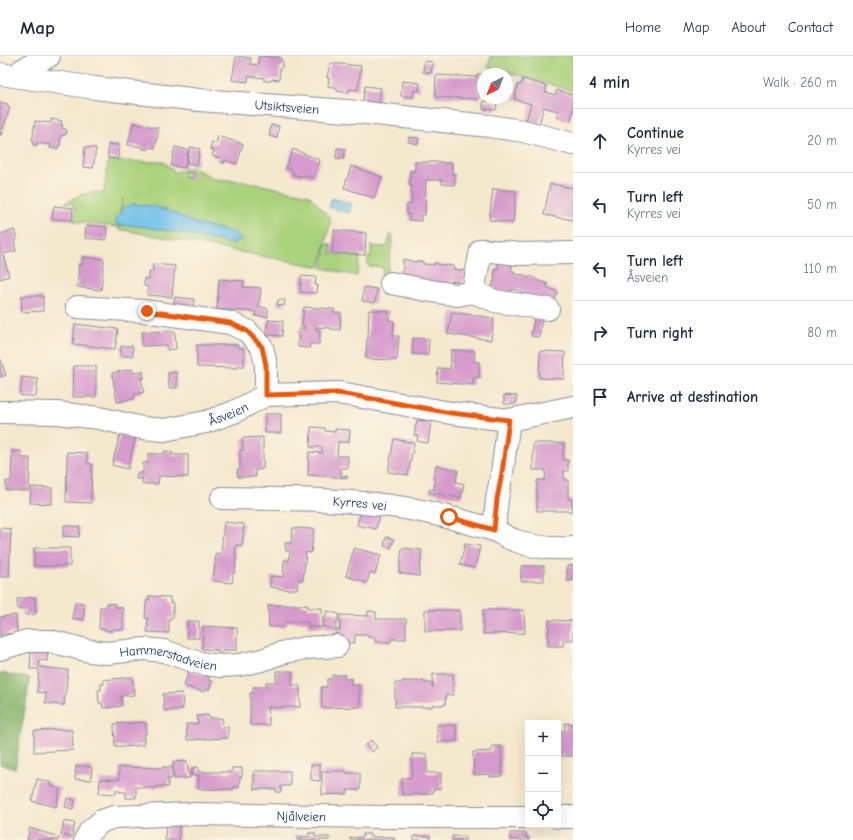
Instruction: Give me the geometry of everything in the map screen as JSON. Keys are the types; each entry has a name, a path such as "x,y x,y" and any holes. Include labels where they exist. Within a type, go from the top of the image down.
{"street":[{"path":"21,77 22,70 49,56"},
{"name":"Utsiktsveien","path":"0,74 95,88 186,98 347,111 490,126 523,131 573,144"},
{"path":"473,292 481,250 520,254 573,253"},
{"path":"391,283 457,295 473,292 495,301 548,309"},
{"path":"77,306 144,311 230,323 247,331 262,347 266,365 266,395"},
{"name":"Åsveien","path":"0,412 57,413 99,418 142,428 164,430 206,422 234,412 266,395 337,393 451,413 509,420 573,407"},
{"path":"494,530 497,499 509,420"},
{"name":"Kyrres vei","path":"222,498 341,501 391,506 449,517 494,530 514,540 532,546 555,549 573,548"},
{"name":"Hammerstadveien","path":"0,649 27,641 50,640 90,651 107,653 145,649 164,651 199,663 220,666 240,665 262,660 281,653 306,648 337,646"},
{"name":"Njålveien","path":"85,840 90,831 102,822 121,816 188,814 384,817 525,817"},
{"path":"561,817 573,817"}],"green space":[{"path":"491,56 573,56 573,91 513,74 513,68 488,67"},
{"path":"108,161 164,162 175,172 192,167 215,179 242,181 309,195 331,219 320,267 118,229 123,198 117,227 73,221 76,208 73,207 72,203 65,203 80,195 93,192 104,193"},
{"path":"390,235 393,235 385,289 380,288 383,267 368,266 368,257 371,257 371,246 387,247"},
{"path":"326,244 331,244 331,254 360,256 357,276 322,268"},
{"path":"0,673 30,678 15,769 0,764"}],"water":[{"path":"332,198 352,204 349,213 329,207"},
{"path":"133,204 153,206 171,212 194,223 235,233 241,239 233,244 170,231 130,225 122,226 115,223 123,208"}],"building":[{"path":"236,56 251,58 250,64 258,65 259,56 281,58 283,66 280,68 279,80 272,79 271,81 264,81 264,78 248,76 248,82 232,80"},
{"path":"424,61 433,62 431,73 423,72"},
{"path":"331,63 361,66 358,90 349,89 348,93 337,91 337,88 328,86 329,78 327,78"},
{"path":"436,75 477,77 477,99 435,97"},
{"path":"523,79 547,86 545,92 555,95 557,90 573,95 573,111 570,121 557,117 558,111 543,107 539,125 526,121 531,104 514,99 518,84 521,85"},
{"path":"402,81 420,83 419,91 414,90 413,97 401,96"},
{"path":"365,86 381,88 379,103 363,101"},
{"path":"0,102 8,104 7,107 10,108 1,135 0,135"},
{"path":"483,104 497,104 496,110 483,109"},
{"path":"51,119 62,121 62,128 67,130 66,134 61,136 60,146 58,146 58,149 50,148 51,145 37,143 37,146 33,145 32,142 35,121 51,123"},
{"path":"133,123 159,128 155,148 149,147 148,150 143,149 143,147 128,145"},
{"path":"271,125 279,126 277,138 269,136"},
{"path":"218,136 243,144 237,164 225,160 224,163 219,161 220,158 212,156 214,150 210,149 212,142 216,144"},
{"path":"409,137 419,138 418,144 408,142"},
{"path":"108,144 119,145 118,159 108,158"},
{"path":"85,147 96,148 93,168 83,167"},
{"path":"175,147 188,150 185,168 171,166"},
{"path":"190,147 200,149 197,165 187,163"},
{"path":"337,148 345,149 344,159 336,158"},
{"path":"293,149 320,160 313,178 292,174 293,171 286,168"},
{"path":"415,162 452,163 452,174 455,174 454,185 442,184 442,180 426,180 425,215 421,215 421,221 409,220 409,214 407,215 407,204 411,204 412,186 410,186 410,171 415,171"},
{"path":"351,166 382,177 374,198 344,188"},
{"path":"187,172 194,173 193,179 186,177"},
{"path":"550,184 573,188 573,220 544,215"},
{"path":"493,189 516,191 513,223 489,220"},
{"path":"54,206 73,208 72,220 52,219"},
{"path":"86,225 107,227 106,240 85,238"},
{"path":"14,230 17,240 14,240 16,251 3,254 9,276 0,279 0,234"},
{"path":"334,230 366,233 365,255 332,253"},
{"path":"82,257 104,259 101,290 77,287 79,264 82,265"},
{"path":"499,257 513,259 511,271 514,271 514,274 524,275 529,278 530,276 536,280 548,284 546,287 558,292 553,303 522,294 522,292 517,290 512,289 512,291 507,291 507,293 497,292 497,289 492,289 495,269 498,269"},
{"path":"403,259 423,262 423,264 434,265 434,263 454,266 453,269 465,271 463,283 452,281 451,285 401,279"},
{"path":"153,264 175,266 172,297 147,295 148,287 144,286 144,278 149,279 149,271 153,271"},
{"path":"301,276 316,277 315,285 318,285 317,293 300,292"},
{"path":"219,279 244,281 243,287 261,288 259,306 268,309 268,317 255,316 256,312 217,309"},
{"path":"364,287 377,289 375,303 362,301"},
{"path":"21,296 43,296 43,311 22,312"},
{"path":"175,297 194,299 193,310 173,308"},
{"path":"278,300 285,300 284,306 277,305"},
{"path":"304,307 334,309 334,313 341,313 340,330 316,327 316,330 320,330 319,344 310,344 309,348 298,347 299,329 304,329 305,326 302,326"},
{"path":"369,310 389,311 388,320 394,321 393,336 399,336 397,360 366,359"},
{"path":"452,312 494,318 491,340 448,334"},
{"path":"534,318 542,319 539,337 531,336"},
{"path":"268,320 283,321 282,336 266,335"},
{"path":"75,324 118,329 115,349 73,344"},
{"path":"175,331 176,349 167,350 167,345 142,346 142,332"},
{"path":"413,338 429,339 428,355 412,354"},
{"path":"197,345 238,345 238,348 244,348 244,366 238,366 238,368 197,367"},
{"path":"121,346 133,346 133,356 121,356"},
{"path":"451,350 475,351 474,362 479,362 479,378 473,378 473,385 437,382 438,368 450,369"},
{"path":"540,351 565,352 564,379 539,378"},
{"path":"0,358 6,375 0,377"},
{"path":"74,366 96,366 96,397 73,397"},
{"path":"132,369 133,373 143,371 144,378 141,378 144,392 134,394 135,398 117,402 112,373"},
{"path":"176,372 177,388 169,388 168,373"},
{"path":"22,377 38,379 36,397 20,395"},
{"path":"504,395 517,396 516,404 504,404"},
{"path":"265,414 281,414 281,433 265,433"},
{"path":"417,420 431,422 428,443 417,441 418,436 414,435"},
{"path":"311,427 325,428 325,431 335,432 335,429 350,430 349,442 338,442 337,456 348,456 348,468 341,468 341,476 347,476 347,478 308,475 309,452 322,453 322,447 310,447"},
{"path":"120,434 135,438 128,469 112,465"},
{"path":"263,437 263,469 255,470 256,477 238,477 237,470 240,470 240,450 243,450 242,438"},
{"path":"394,439 414,443 408,475 388,472"},
{"path":"533,443 564,443 563,460 568,460 568,471 564,471 564,480 568,480 568,499 572,499 572,511 537,511 537,480 545,480 546,470 533,470"},
{"path":"12,451 21,451 21,458 30,458 29,491 6,490 6,481 11,481"},
{"path":"164,451 172,452 172,455 188,455 188,477 159,476 158,484 142,484 143,479 136,479 137,473 143,473 143,463 148,463 148,454 164,454"},
{"path":"67,452 87,453 87,464 92,464 91,503 66,502"},
{"path":"436,465 458,470 456,482 464,484 461,498 429,492 430,489 434,490 435,480 433,479"},
{"path":"31,487 52,488 52,504 30,503"},
{"path":"362,508 380,513 376,529 357,525"},
{"path":"224,522 244,524 242,546 236,545 235,573 233,573 232,583 213,581 216,553 221,554"},
{"path":"64,525 80,527 79,537 63,536"},
{"path":"0,528 11,529 9,577 0,577"},
{"path":"293,528 314,529 311,553 306,552 303,580 298,580 297,589 289,590 270,587 271,576 283,577 284,560 289,561 290,551 286,551 285,543 291,543"},
{"path":"386,537 394,539 391,548 384,546"},
{"path":"465,544 480,546 475,568 460,565"},
{"path":"34,548 70,548 70,566 34,566"},
{"path":"354,548 381,555 375,574 370,572 367,583 346,576"},
{"path":"402,548 422,550 419,576 399,573"},
{"path":"573,565 573,580 567,581 567,566"},
{"path":"521,566 544,566 544,581 521,581"},
{"path":"149,596 170,597 170,603 173,603 173,618 169,618 169,633 147,632 148,618 145,618 146,605 147,600 149,600"},
{"path":"35,597 36,614 25,615 25,609 18,609 17,599"},
{"path":"75,602 85,604 83,620 72,618"},
{"path":"107,603 116,604 116,607 123,608 123,630 112,629 112,631 106,631 106,629 99,629 100,607 107,607"},
{"path":"268,605 308,605 308,608 322,608 323,627 308,627 308,622 285,622 285,627 269,627"},
{"path":"425,610 460,610 460,631 425,631"},
{"path":"483,610 524,610 525,633 483,634"},
{"path":"327,611 339,614 335,630 323,626"},
{"path":"368,611 376,612 376,619 406,619 406,639 391,639 391,642 375,642 375,637 368,637 368,635 355,635 355,643 340,643 340,635 336,635 336,630 340,630 340,615 368,616"},
{"path":"16,615 17,633 6,634 7,636 2,637 0,635 0,617"},
{"path":"549,620 573,621 573,640 563,640 563,646 548,646"},
{"path":"187,621 199,621 199,638 187,638"},
{"path":"203,626 237,628 237,650 222,650 222,652 218,652 218,650 202,649"},
{"path":"31,651 48,651 47,661 39,660 39,667 68,670 64,705 45,703 46,693 37,692 39,669 30,669"},
{"path":"189,670 209,677 208,680 212,681 209,690 205,689 204,692 184,686"},
{"path":"276,671 292,671 292,685 299,685 300,687 300,707 268,707 269,725 250,725 250,693 253,693 253,687 266,687 266,682 276,682"},
{"path":"433,674 453,674 453,695 446,695 445,705 432,705 432,707 395,707 395,683 402,683 402,681 424,681 424,683 432,683 433,688"},
{"path":"332,675 345,675 344,679 351,679 351,685 359,685 360,707 322,708 321,687 327,687 327,679 332,679"},
{"path":"132,677 134,695 121,696 122,706 103,708 102,703 99,703 98,690 101,690 101,684 104,684 103,680"},
{"path":"182,693 183,709 164,711 163,694"},
{"path":"208,715 209,718 222,718 223,727 228,727 228,738 187,740 186,724 198,724 197,716"},
{"path":"146,723 144,745 122,747 115,746 114,724"},
{"path":"565,723 573,724 573,756 561,756 561,731 565,731"},
{"path":"437,725 456,725 457,741 438,742"},
{"path":"64,729 72,730 73,750 34,752 34,731"},
{"path":"371,740 377,747 372,752 366,745"},
{"path":"492,746 501,746 502,776 490,777 490,774 474,775 473,752 492,751"},
{"path":"412,754 427,754 427,773 441,773 441,789 433,789 433,793 428,794 402,795 402,778 411,778 412,775"},
{"path":"187,761 190,778 174,779 173,762"},
{"path":"311,765 320,765 320,781 311,780"},
{"path":"76,766 92,767 91,780 75,779"},
{"path":"119,767 172,767 172,776 171,779 168,779 168,787 136,787 136,798 126,798 126,792 119,792 119,790 116,790 116,794 99,793 100,779 119,780"},
{"path":"198,767 198,772 232,772 232,768 242,768 242,777 240,777 239,788 198,789 199,775 192,776 192,768"},
{"path":"254,771 290,771 290,786 281,786 281,792 276,792 276,789 254,789"},
{"path":"322,771 346,771 346,773 360,773 360,790 347,790 347,794 322,795"},
{"path":"37,779 50,782 50,786 60,788 56,807 32,801"},
{"path":"67,798 75,800 73,809 65,807"},
{"path":"64,821 75,823 72,837 61,835"},
{"path":"166,825 179,826 179,840 165,840"},
{"path":"30,828 59,837 58,840 27,840"},
{"path":"309,833 315,833 315,837 329,837 329,840 297,840 297,836 309,837"},
{"path":"510,833 526,833 526,838 529,838 529,840 510,840"},
{"path":"363,834 370,834 370,837 394,837 395,840 350,840 350,838 363,837"},
{"path":"414,836 430,836 430,840 414,840"},
{"path":"452,836 465,836 465,840 452,840"}],"route":[{"path":"147,311 230,323 247,331 262,347 266,365 266,395 337,393 451,413 509,420 497,499 494,530 449,517"}]}
